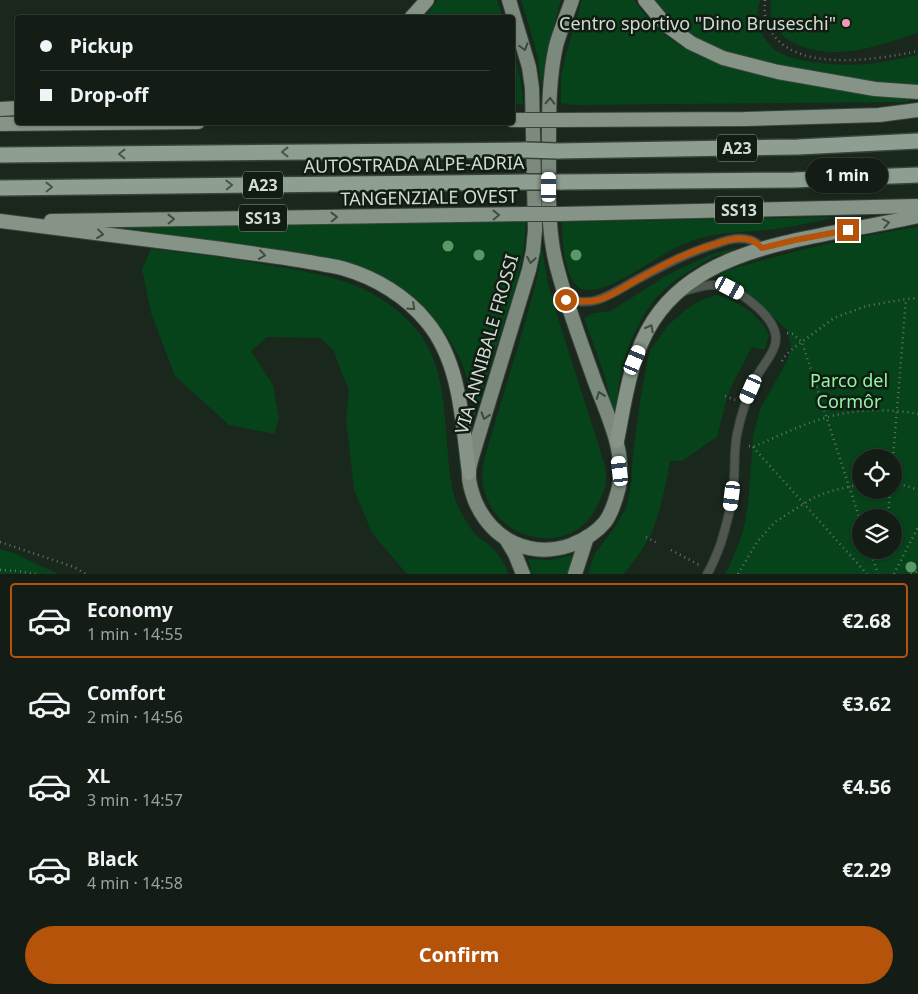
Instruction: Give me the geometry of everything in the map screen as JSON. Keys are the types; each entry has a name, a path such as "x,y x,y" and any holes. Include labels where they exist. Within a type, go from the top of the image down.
{"highway":[{"path":"414,15 427,0"},
{"path":"645,0 664,24 691,43 723,58 778,72 875,89 918,92"},
{"path":"0,110 15,108"},
{"path":"519,120 745,119 879,115 918,110"},
{"path":"0,124 15,124"},
{"name":"AUTOSTRADA ALPE-ADRIA","path":"0,155 557,151 798,147 918,141"},
{"name":"AUTOSTRADA ALPE-ADRIA","path":"0,188 794,180 918,174"},
{"name":"TANGENZIALE OVEST","path":"0,221 559,214 918,206"},
{"path":"617,441 628,382 635,360 652,322 664,306 695,279 737,257 762,248 918,216"},
{"path":"0,221 290,258 345,269 378,282 406,301 427,321 444,349 457,392 469,473"}],"main road":[{"name":"VIA ANNIBALE FROSSI","path":"509,0 514,15"},
{"name":"VIA ANNIBALE FROSSI","path":"515,20 527,59 532,88 535,230 529,270 472,457 469,473 473,494 480,512 488,523 506,539 518,545 546,550 563,547 596,531 606,520 614,504 619,486 620,471 617,441 566,300 550,238 549,100 551,75 556,46 572,0"},
{"path":"576,574 586,537"},
{"name":"VIA ANNIBALE FROSSI","path":"506,539 524,574"}],"lane":[{"path":"566,300 587,302 602,298 694,250 725,241 740,238 749,239 762,248"},
{"path":"676,295 705,285 714,284 730,288 741,294 761,311 770,321 775,332 776,342 774,349 758,375 745,404 737,432 731,511 709,571 704,570"}],"path":[{"path":"765,0 764,13 771,32 778,41 798,54 844,60 891,57 918,51"},
{"path":"782,361 791,350 834,318 866,306 918,298"},
{"path":"894,449 906,299"},
{"path":"775,332 793,334 802,342 856,509"},
{"path":"726,396 739,401"},
{"path":"867,574 751,447 826,417 866,411 896,411 918,414"},
{"path":"902,485 918,490"},
{"path":"738,574 757,542 775,522 803,503 831,491 852,486"},
{"path":"894,574 918,527"},
{"path":"646,537 659,544"},
{"path":"0,542 74,567 86,574"},
{"path":"671,550 704,570"},
{"path":"873,559 878,574"},
{"path":"0,570 36,574"},
{"path":"911,574 918,571"}],"green space":[{"path":"438,0 497,0 502,15 425,15"},
{"path":"521,0 561,0 548,46 541,86 538,59"},
{"path":"582,0 634,0 651,21 669,38 709,60 731,67 779,78 910,99 908,102 573,105 561,103 561,76"},
{"path":"654,0 760,0 757,19 761,32 774,49 783,54 806,61 846,65 874,63 918,55 918,86 893,85 751,59 697,38 671,19"},
{"name":"Centro sportivo \"Dino Bruseschi\"","path":"771,0 918,0 918,33 860,50 838,52 809,49 785,37 776,27 771,15"},
{"path":"515,55 520,77 523,104 515,105"},
{"path":"836,217 771,230 712,235 700,238 678,247 615,283 591,290 582,289 576,285 571,278 565,259 562,222"},
{"path":"526,222 518,279 474,418 468,382 455,349 435,320 393,282 364,270 335,262 119,228 118,226 151,224"},
{"name":"Parco del Cormôr","path":"918,227 918,574 725,574 743,532 748,504 753,436 760,409 787,361 791,350 786,329 741,287 733,281 718,275 729,270 786,254 851,239"},
{"path":"542,248 548,284 555,309 604,462 606,476 606,485 590,518 575,531 565,536 554,538 542,538 520,533 501,520 488,501 482,479 486,453 537,279"},
{"path":"736,248 711,258 684,274 666,288 650,305 634,334 628,350 619,384 616,415 614,416 605,377 584,318 594,313 611,311 667,275 712,254"},
{"path":"151,249 238,260 329,277 363,289 389,304 401,314 422,336 438,373 442,392 452,487 456,501 469,527 497,554 509,574 407,574 372,533 354,490 346,419 349,391 333,350 320,338 267,337 251,351 273,385 279,419 274,434 229,425 175,376 151,313 142,269"},
{"path":"717,295 729,299 751,312 761,323 769,334 765,350 752,347 733,383 726,401 717,437 682,461 670,461 663,497 652,532 624,574 588,574 594,555 614,528 627,506 640,402 649,352 668,325 688,308 701,300"},
{"path":"0,549 14,553 58,574 0,574"},
{"path":"573,555 568,574 532,574 528,559 550,560"}],"place":[{"name":"Centro sportivo \"Dino Bruseschi\"","path":"846,23"}],"route":[{"path":"566,300 578,302 595,301 694,250 725,241 740,238 749,239 762,248 848,230"}]}
